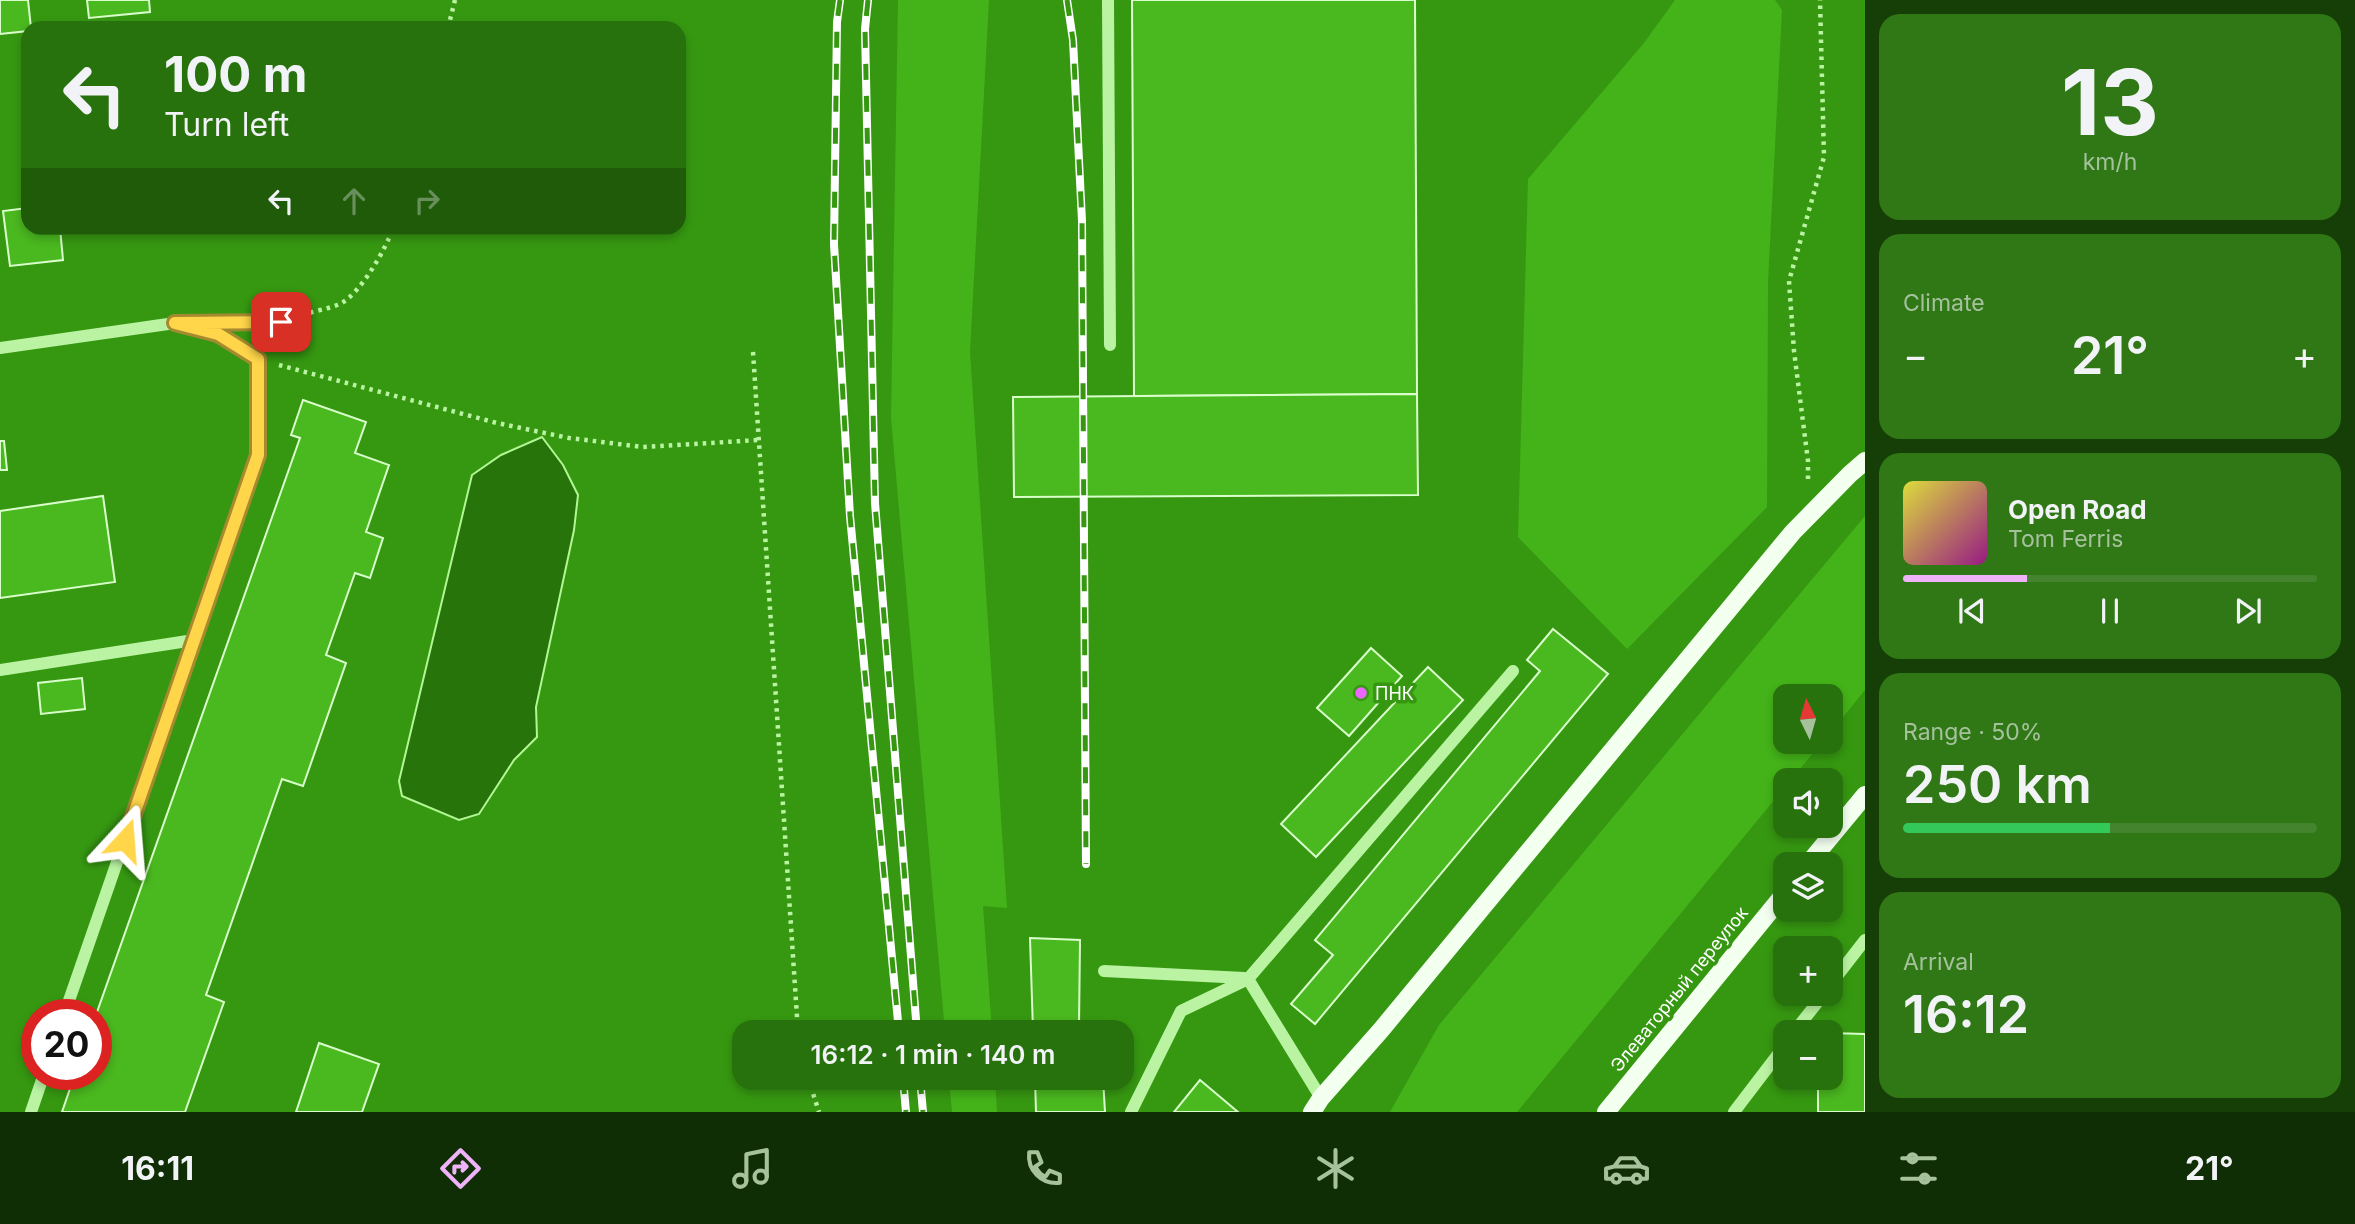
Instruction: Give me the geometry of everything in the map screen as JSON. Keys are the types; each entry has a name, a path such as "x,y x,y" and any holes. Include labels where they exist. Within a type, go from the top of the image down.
{"main road":[{"path":"1317,1105 1809,515 1865,461"},
{"path":"1818,852 1865,794"},
{"name":"Элеваторный переулок","path":"1606,1112 1773,908"}],"street":[{"path":"1108,0 1110,345"},
{"path":"0,348 175,323 281,322"},
{"path":"70,999 258,455 258,359 218,334 175,323"},
{"path":"0,670 194,640"},
{"path":"1131,1112 1181,1011 1248,979 1513,671"},
{"path":"1843,968 1865,940"},
{"path":"1104,971 1248,979"},
{"path":"1248,979 1317,1105"},
{"path":"1803,1020 1815,1006"},
{"path":"1734,1112 1773,1061"},
{"path":"31,1112 39,1090"}],"path":[{"path":"450,21 456,0"},
{"path":"1809,515 1808,461 1794,351 1789,281 1824,157 1821,0"},
{"path":"281,322 340,303 354,294 391,235"},
{"path":"753,352 797,1020"},
{"path":"258,359 497,423 569,438 643,447 759,440"},
{"path":"812,1090 819,1112"}],"shaded area":[{"path":"898,0 989,0 970,352 1007,908 983,906 991,1020 944,1020 891,418"},
{"path":"1675,0 1775,0 1782,10 1768,282 1767,507 1627,649 1518,537 1528,179 1644,43"},
{"path":"542,437 563,465 578,495 574,530 536,707 537,737 514,760 479,814 459,820 402,796 399,781 472,475 501,455"},
{"path":"1865,516 1865,690 1843,717 1843,684 1773,684 1773,754 1812,754 1801,768 1773,768 1773,802 1517,1112 1390,1112 1439,1025"},
{"path":"950,1090 996,1090 997,1112 952,1112"}],"building":[{"path":"0,0 28,0 30,21 21,21 21,32 0,34"},
{"path":"87,0 149,0 150,12 89,18"},
{"path":"1132,0 1415,0 1417,394 1134,396"},
{"path":"21,209 21,235 61,235 63,260 10,266 3,211"},
{"path":"1417,394 1418,495 1014,497 1013,397"},
{"path":"303,400 366,422 355,453 389,465 366,532 383,538 370,578 355,573 326,655 346,663 303,786 282,779 206,995 224,1002 185,1112 62,1112 70,1090 112,1090 112,999 102,999 300,438 291,435"},
{"path":"0,441 4,441 7,470 0,470"},
{"path":"103,496 115,582 0,598 0,511"},
{"path":"1553,629 1608,674 1315,1024 1291,1004 1333,955 1315,940 1540,671 1527,660"},
{"path":"1371,648 1402,676 1349,736 1317,708"},
{"path":"1428,667 1463,700 1316,857 1281,824"},
{"path":"82,678 85,709 41,714 38,683"},
{"path":"1030,938 1080,940 1079,1020 1033,1020"},
{"path":"1843,1033 1865,1034 1865,1112 1818,1112 1818,1090 1843,1090"},
{"path":"319,1043 379,1064 362,1112 296,1112"},
{"path":"1200,1080 1238,1112 1174,1112"},
{"path":"1035,1090 1104,1090 1105,1112 1036,1112"}],"railway":[{"path":"840,0 837,22 834,244 850,516 898,1020"},
{"path":"868,0 865,29 875,503 916,1020"},
{"path":"1067,0 1073,40 1082,221 1086,864"},
{"path":"904,1090 906,1112"},
{"path":"921,1090 923,1112"}],"place":[{"name":"ПНК","path":"1361,693"}],"route":[{"path":"125,840 258,455 258,359 218,334 175,323 281,322"}]}
